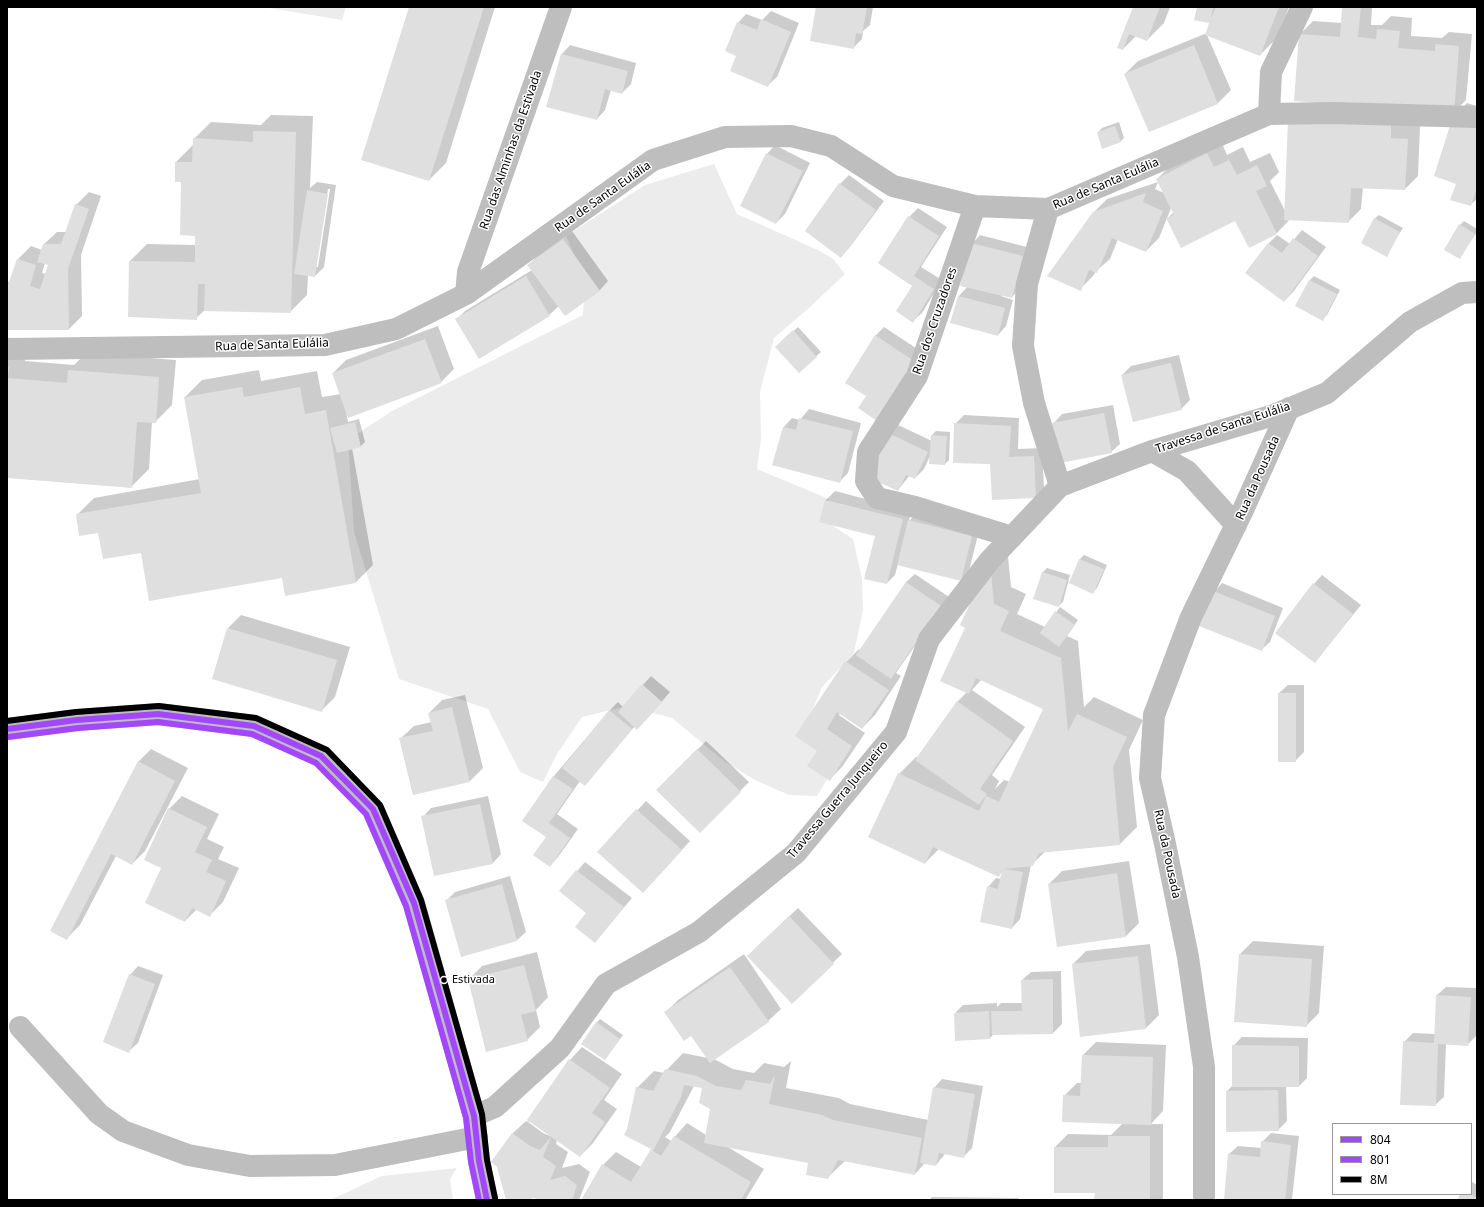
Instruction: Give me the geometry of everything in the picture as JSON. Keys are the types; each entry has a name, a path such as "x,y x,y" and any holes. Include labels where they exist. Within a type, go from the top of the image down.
{"street":[{"name":"Rua das Alminhas da Estivada","path":"466,294 468,272 561,7"},
{"path":"1269,114 1272,72 1302,7"},
{"name":"Rua de Santa Eulália","path":"7,349 325,345 396,329 466,294 653,160 726,137 791,136 832,146 893,186 975,206 1048,209 1269,114 1334,113 1477,117"},
{"name":"Rua dos Cruzadores","path":"975,206 917,376 868,452 866,481 877,498 915,507 1012,537"},
{"path":"1048,209 1027,284 1024,346 1034,403 1060,486"},
{"name":"Travessa de Santa Eulália","path":"1060,486 1152,451 1274,415 1327,392 1410,322 1462,293 1477,292"},
{"name":"Rua da Pousada","path":"1204,1200 1204,1067 1188,957 1150,778 1154,715 1191,617 1236,525 1289,408"},
{"name":"Rua da Pousada","path":"1152,451 1187,471 1236,525"},
{"name":"Travessa Guerra Junqueiro","path":"474,1116 495,1107 560,1048 606,984 699,932 796,853 896,732 929,639 990,560 1060,486"},
{"path":"7,728 77,720 158,714 254,726 321,756 373,809 414,903 474,1116 479,1161 487,1200"},
{"path":"20,1027 99,1114 123,1131 188,1155 250,1166 335,1165 476,1137"}],"shaded area":[{"path":"263,7 346,7 342,20"},
{"path":"714,164 737,214 820,251 833,259 845,274 774,338 760,392 761,438 757,469 829,499 824,520 853,539 862,579 863,610 854,653 822,687 807,723 829,776 817,796 789,795 755,780 724,761 672,718 627,706 582,717 557,754 543,782 520,772 488,709 399,679 354,532 348,440 392,411 583,315 585,280 566,236 645,185"},
{"path":"457,1168 450,1179 453,1200 330,1200 382,1176"}],"building":[{"path":"409,7 484,7 429,181 361,160"},
{"path":"816,7 867,7 862,34 856,33 854,49 810,41"},
{"path":"1133,7 1160,7 1147,41 1129,34 1123,50 1117,48"},
{"path":"1197,7 1213,7 1211,18 1216,7 1279,7 1260,56 1205,35 1209,23 1194,20"},
{"path":"1342,7 1361,7 1358,37 1376,39 1377,29 1400,31 1398,48 1435,51 1435,44 1459,46 1454,114 1294,101 1299,34 1340,37"},
{"path":"761,19 791,32 768,87 730,71 736,56 725,51 737,22 757,30"},
{"path":"1194,45 1218,104 1149,132 1124,74"},
{"path":"561,54 628,71 622,94 605,89 597,120 546,107"},
{"path":"1453,116 1477,123 1477,187 1471,206 1450,200 1456,184 1434,176"},
{"path":"1288,121 1391,125 1391,138 1408,139 1405,190 1351,188 1349,223 1284,220"},
{"path":"1115,126 1121,142 1102,149 1097,132"},
{"path":"253,131 296,132 291,313 204,311 205,284 198,284 197,320 128,317 129,261 195,262 195,236 180,235 181,182 175,182 175,162 192,162 193,138 253,142"},
{"path":"766,153 803,171 776,224 740,206"},
{"path":"1207,153 1214,167 1229,160 1237,175 1257,165 1267,186 1256,191 1277,234 1249,248 1235,221 1181,248 1166,218 1174,215 1156,179"},
{"path":"839,183 876,210 841,258 805,231"},
{"path":"307,190 328,194 315,277 294,274"},
{"path":"1146,193 1143,202 1163,211 1146,252 1112,238 1097,273 1089,270 1081,291 1047,276 1093,212"},
{"path":"75,204 89,209 68,269 69,330 7,330 7,288 17,259 36,265 30,286 40,289 48,265 37,262 43,244 61,244"},
{"path":"908,216 939,236 914,276 934,289 913,323 896,311 912,286 878,263"},
{"path":"1374,218 1400,232 1387,257 1361,243"},
{"path":"1459,224 1475,234 1460,259 1444,250"},
{"path":"1293,238 1318,256 1284,302 1245,273 1268,243 1282,253"},
{"path":"563,239 600,291 565,316 527,265"},
{"path":"971,243 1023,256 1012,298 960,286"},
{"path":"526,276 550,316 479,359 455,319"},
{"path":"1309,280 1337,294 1323,321 1295,306"},
{"path":"958,296 1005,308 998,336 950,323"},
{"path":"793,330 817,357 799,373 775,347"},
{"path":"875,335 917,363 880,423 858,408 866,396 845,383"},
{"path":"425,339 442,383 348,418 332,373"},
{"path":"1171,363 1182,410 1133,422 1121,375"},
{"path":"7,367 9,367 8,378 67,383 68,370 159,377 156,423 137,422 132,488 7,478"},
{"path":"242,387 244,397 300,387 305,414 326,410 356,583 285,596 282,578 149,601 141,553 103,559 98,533 79,536 76,514 201,493 184,397"},
{"path":"1104,413 1112,453 1060,463 1052,423"},
{"path":"799,418 853,431 840,483 772,465 783,427 796,430"},
{"path":"355,422 361,447 337,453 330,428"},
{"path":"954,423 1011,426 1009,457 1034,456 1036,498 992,500 990,464 953,463"},
{"path":"886,432 928,452 915,479 906,475 898,491 865,476"},
{"path":"931,435 947,436 945,465 929,464"},
{"path":"825,500 903,519 887,584 864,579 875,536 819,522"},
{"path":"908,520 972,536 961,581 897,565"},
{"path":"1079,559 1104,569 1093,594 1069,583"},
{"path":"990,561 994,604 1009,611 1000,631 1061,658 1068,731 1077,714 1127,737 1113,767 1120,845 1039,853 1033,866 1003,869 1023,872 1012,929 980,922 987,886 998,889 1002,870 999,877 933,847 925,864 868,837 898,773 979,811 986,796 999,802 1043,709 976,678 969,694 940,681 965,628 960,625"},
{"path":"1042,572 1067,580 1059,607 1033,599"},
{"path":"906,582 941,606 891,679 856,655"},
{"path":"1313,583 1353,614 1315,663 1275,633"},
{"path":"1213,591 1275,616 1262,651 1199,626"},
{"path":"1055,611 1075,625 1059,647 1040,633"},
{"path":"227,628 337,660 322,712 212,679"},
{"path":"845,661 889,690 862,729 837,712 827,729 852,746 830,781 807,766 817,751 795,736"},
{"path":"642,684 662,702 637,730 618,712"},
{"path":"1278,693 1296,693 1296,762 1278,762"},
{"path":"957,701 1013,741 980,789 987,794 979,805 915,760"},
{"path":"452,707 470,782 413,795 399,738 433,731 428,713"},
{"path":"609,710 632,729 585,786 562,768"},
{"path":"697,749 741,792 700,833 656,790"},
{"path":"138,761 175,781 132,865 111,854 67,940 50,931"},
{"path":"553,776 573,789 549,823 570,838 550,867 533,855 546,837 522,821"},
{"path":"480,804 493,864 434,876 421,816"},
{"path":"168,808 207,827 195,852 212,860 206,872 226,881 210,917 192,908 185,922 145,903 161,868 144,860"},
{"path":"636,809 682,850 643,893 597,852"},
{"path":"576,870 624,907 595,943 575,927 586,913 559,891"},
{"path":"1117,873 1126,937 1057,947 1048,884"},
{"path":"502,884 517,941 461,957 445,900"},
{"path":"789,916 834,964 792,1004 747,956"},
{"path":"1239,954 1312,959 1307,1027 1234,1022"},
{"path":"1138,956 1146,1029 1080,1037 1072,964"},
{"path":"524,965 536,1011 521,1015 528,1041 486,1052 468,979"},
{"path":"730,967 769,1022 710,1063 691,1036 684,1041 664,1012"},
{"path":"129,974 155,984 129,1053 103,1042"},
{"path":"1053,979 1053,1034 992,1035 991,1011 1022,1011 1021,980"},
{"path":"1436,995 1471,997 1468,1046 1438,1044 1436,1106 1400,1105 1403,1041 1434,1043"},
{"path":"989,1011 990,1039 955,1041 954,1013"},
{"path":"596,1022 620,1039 605,1060 581,1044"},
{"path":"1232,1045 1299,1046 1299,1087 1232,1087"},
{"path":"1082,1055 1153,1057 1151,1125 1062,1122 1063,1095 1080,1096"},
{"path":"569,1059 610,1088 592,1113 605,1122 580,1157 527,1120"},
{"path":"665,1069 697,1076 716,1086 741,1090 746,1080 770,1084 775,1075 769,1104 822,1115 833,1120 922,1138 915,1175 838,1160 828,1179 806,1175 808,1163 704,1143 710,1109 699,1103 702,1088 684,1085 681,1097 653,1151 661,1156 674,1136 751,1182 741,1200 581,1200 602,1164 631,1182 651,1149 624,1135 627,1129 636,1087 653,1091"},
{"path":"933,1087 975,1094 964,1158 939,1153 936,1166 920,1163"},
{"path":"1278,1090 1279,1131 1226,1132 1226,1091"},
{"path":"512,1133 530,1146 540,1150 551,1137 543,1157 556,1166 550,1180 565,1176 577,1185 572,1200 539,1200 534,1198 525,1200 506,1200 497,1167 491,1162"},
{"path":"1108,1136 1150,1136 1150,1200 1094,1200 1095,1193 1054,1193 1054,1147 1108,1147"},
{"path":"1261,1141 1291,1145 1285,1200 1224,1200 1228,1154 1260,1157"},
{"path":"1460,1195 1472,1195 1477,1198 1477,1200 1457,1200"}],"transit line":[{"name":"8M","path":"7,721 76,712 159,706 256,718 327,750 380,805 421,900 482,1114 487,1160 495,1198"},
{"name":"804","path":"7,729 77,720 158,714 254,726 321,756 373,809 414,903 474,1116 479,1161 487,1200"},
{"name":"801","path":"8,737 78,728 158,722 252,734 316,763 366,814 406,906 466,1118 471,1162 479,1200"}],"place":[{"name":"Estivada","path":"444,980"}]}
